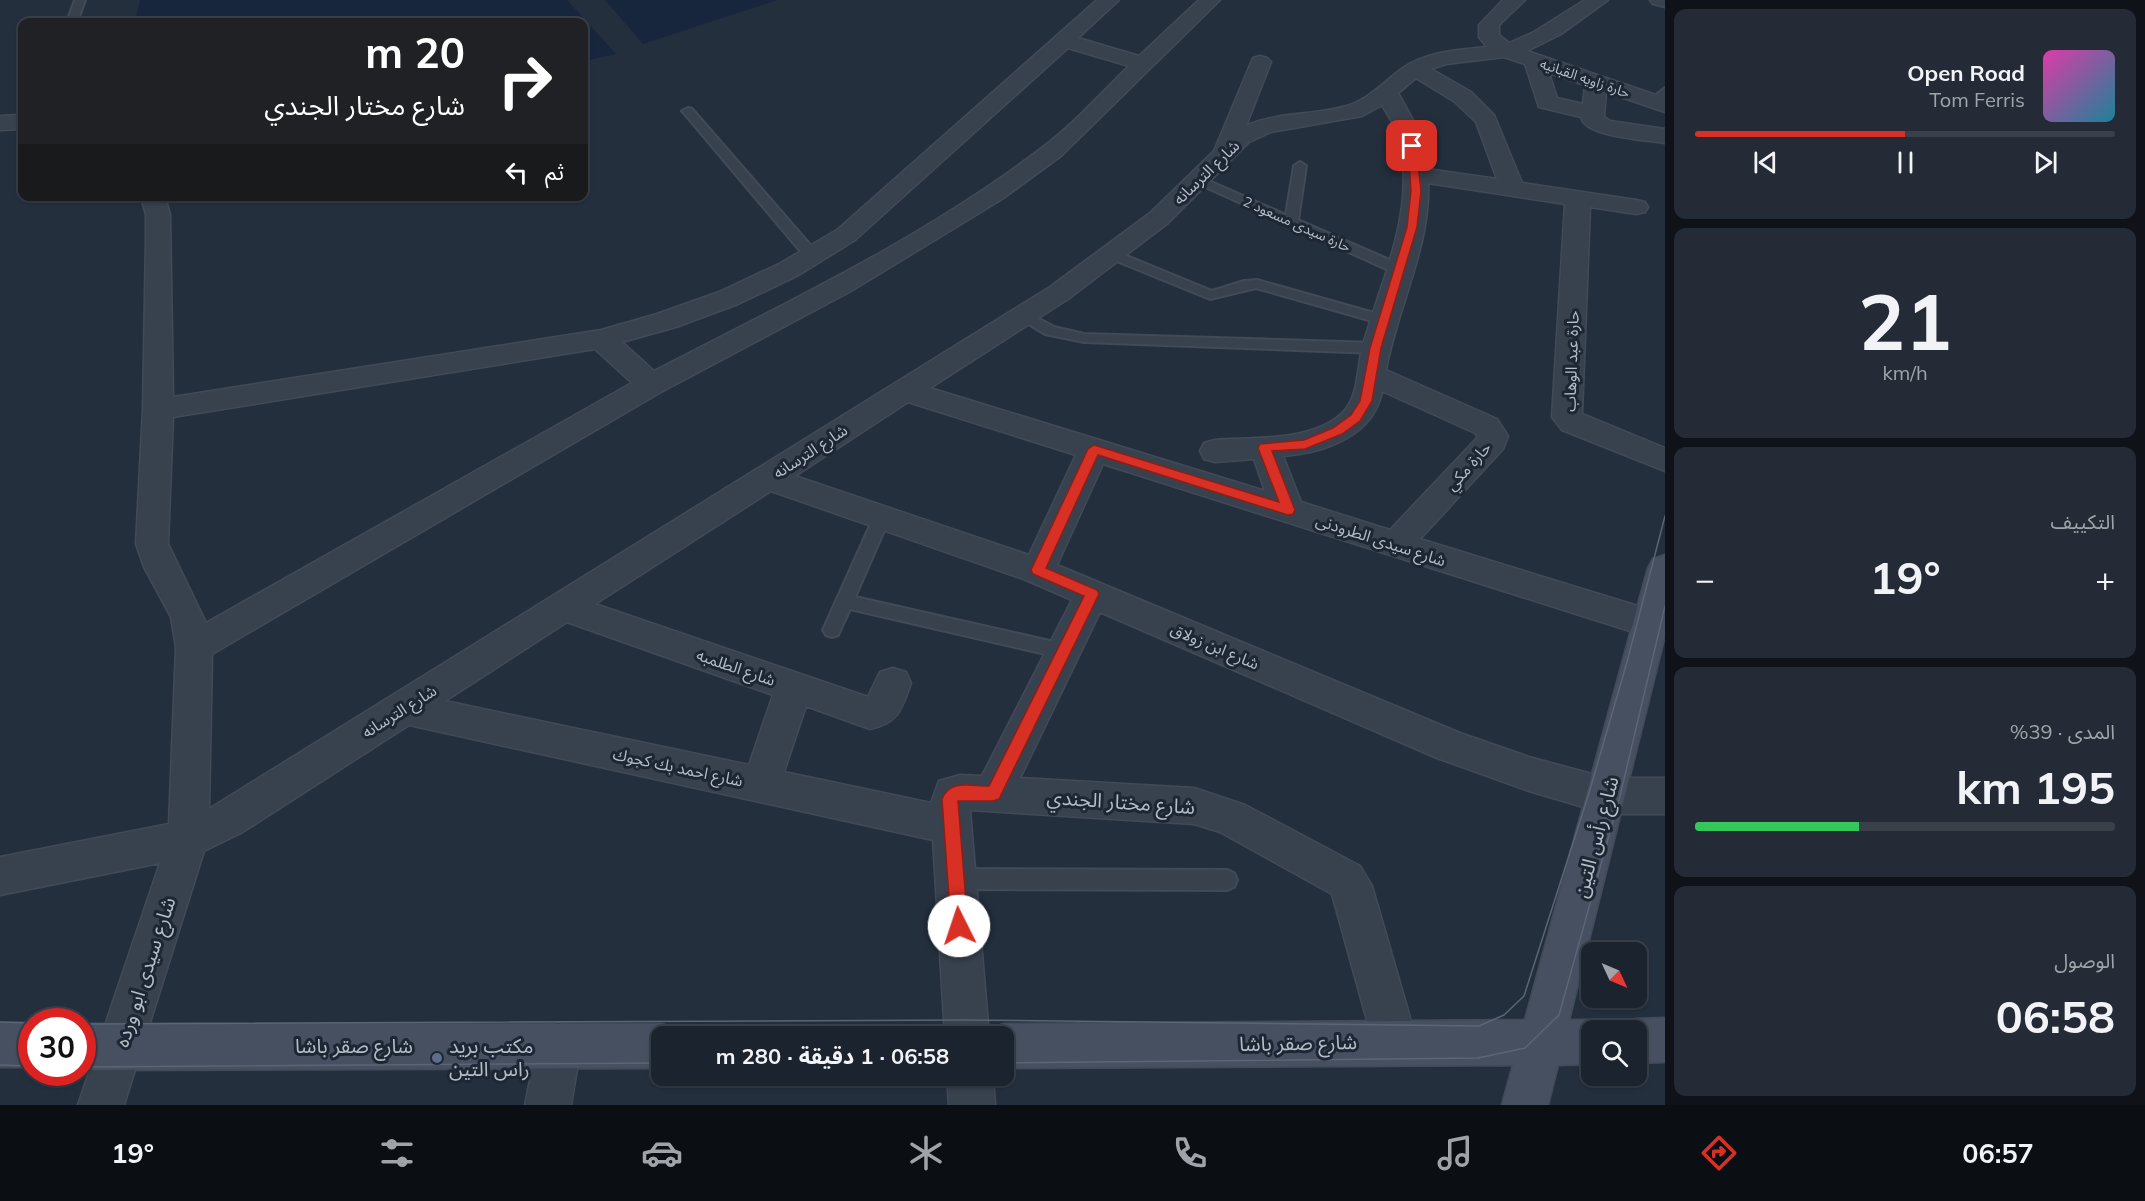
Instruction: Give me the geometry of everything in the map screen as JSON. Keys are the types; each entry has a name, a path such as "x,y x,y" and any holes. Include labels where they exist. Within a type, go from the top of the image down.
{"main road":[{"name":"شارع رأس التين","path":"1525,1105 1665,568"},
{"path":"1647,1041 1665,1040"},
{"name":"شارع صقر باشا","path":"1014,1046 1581,1042"},
{"path":"0,1045 18,1045"},
{"name":"شارع صقر باشا","path":"101,1047 651,1046"}],"street":[{"path":"158,409 601,339 660,324 715,305 764,284 813,257 846,235 1109,0"},
{"path":"194,648 651,385 842,285 993,194 1053,151 1210,0"},
{"path":"1515,0 1489,24 1486,30 1487,37 1520,56 1547,102 1593,113"},
{"name":"شارع الترسانه","path":"0,876 189,839 227,820 1024,315 1112,254 1159,218 1241,137 1265,126 1354,111 1368,106 1426,64 1447,57 1520,56 1530,42 1598,0"},
{"path":"1660,0 1665,2"},
{"path":"1063,40 1143,64"},
{"name":"حارة زاويه القبانيه","path":"1520,56 1596,82 1661,99"},
{"path":"1225,152 1260,62"},
{"path":"1417,70 1463,97 1486,120 1512,188"},
{"path":"1596,82 1592,122 1600,126 1665,136"},
{"path":"1215,452 1305,444 1338,431 1356,418 1366,401 1383,320 1412,227 1416,191 1408,131 1386,92"},
{"path":"0,123 18,122"},
{"path":"1415,174 1636,207"},
{"name":"حارة عبد الوهاب","path":"1578,198 1567,417 1571,422 1665,460"},
{"name":"شارع سيدى ابو ورده","path":"101,1105 101,1047 189,839 194,648 188,617 161,567 152,544 158,409 159,238 158,215 154,201"},
{"path":"601,339 651,385"},
{"name":"حارة مكي","path":"1373,361 1486,426 1493,436 1492,441 1396,544"},
{"name":"شارع سيدى الطرودنى","path":"905,391 1652,624"},
{"path":"1265,448 1288,510"},
{"path":"1038,570 1094,449"},
{"name":"شارع ابن زولاق","path":"767,478 881,519 1038,570 1450,746 1529,774 1607,796 1665,796"},
{"path":"993,794 1092,594"},
{"name":"شارع الطلمبه","path":"563,607 874,713 883,708 893,683"},
{"path":"761,785 794,687"},
{"name":"شارع احمد بك كجوك","path":"404,708 952,826"},
{"name":"شارع مختار الجندي","path":"966,1026 950,799 953,793 1194,806 1231,818 1346,880 1351,886 1395,1042"},
{"path":"548,1105 559,1045"},
{"path":"971,1086 972,1105"}],"lane":[{"path":"73,18 80,0"},
{"path":"688,111 813,257"},
{"path":"1291,222 1300,166"},
{"name":"حارة سيدى مسعود 2","path":"1196,180 1398,268"},
{"path":"1112,254 1210,295 1222,294 1241,284 1257,284 1383,320"},
{"path":"1024,315 1050,331 1084,338 1373,361"},
{"path":"832,630 881,519"},
{"path":"845,601 1063,651"},
{"path":"956,879 1227,880"}],"water":[{"path":"140,0 567,0 583,18 136,18"},
{"path":"605,0 777,0 643,44"},
{"path":"588,23 616,54 588,60"}],"tram line":[{"path":"96,1024 965,1020 1479,1026 1504,1015 1524,996 1589,793 1627,662 1665,516"},
{"path":"1014,1063 1478,1058 1525,1048 1559,1015 1620,796 1665,606"},
{"path":"0,1022 18,1023"},
{"path":"96,1067 651,1063"},
{"path":"0,1065 18,1066"}],"place":[{"name":"مكتب بريد راس التين","path":"437,1058"}],"route":[{"path":"959,926 951,795 956,792 993,794 1092,594 1038,570 1094,449 1288,510 1265,448 1305,444 1338,431 1356,418 1366,401 1383,320 1412,227 1416,191 1412,146"}]}
